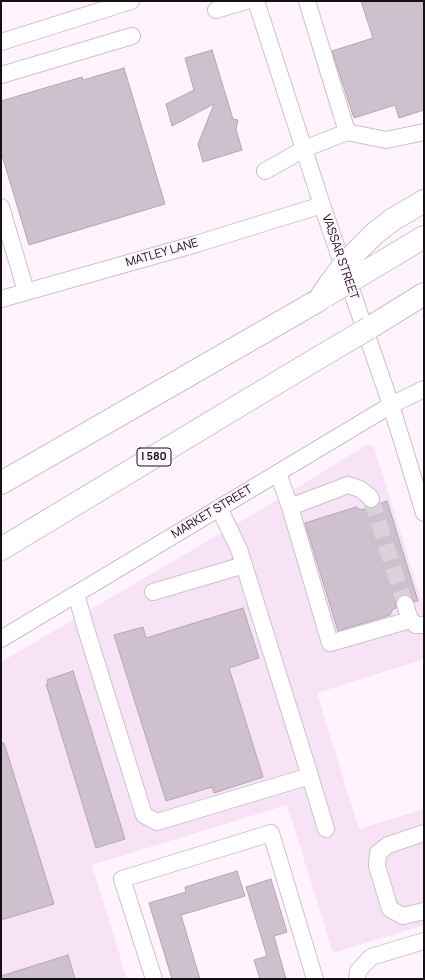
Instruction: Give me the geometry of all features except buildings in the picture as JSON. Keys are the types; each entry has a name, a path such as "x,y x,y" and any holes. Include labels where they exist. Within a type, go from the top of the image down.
{"highway":[{"path":"319,300 331,282 358,250 374,234 392,220 424,201"},
{"path":"1,483 292,316 424,237"},
{"name":"I 580","path":"1,549 308,364 422,299"}],"street":[{"path":"1,42 131,1"},
{"path":"216,10 246,1"},
{"name":"VASSAR STREET","path":"256,1 322,205 421,493 424,513"},
{"path":"307,1 347,132"},
{"path":"1,75 132,36"},
{"path":"265,171 304,149 347,132 386,140 424,132"},
{"name":"MATLEY LANE","path":"1,299 196,244 322,205"},
{"path":"1,207 26,291"},
{"name":"MARKET STREET","path":"1,639 390,405 424,389"},
{"path":"278,473 290,507 330,643 417,623 405,604"},
{"path":"290,507 348,485 360,489 371,499"},
{"path":"219,508 239,549 326,829"},
{"path":"154,592 244,566"},
{"path":"76,594 144,815 157,822 310,776"},
{"path":"154,979 122,879 271,833 315,979"},
{"path":"424,833 388,845 378,853 376,866 390,909 403,916 424,911"},
{"path":"357,979 358,971 371,957 424,941"}],"shaded area":[{"path":"368,444 374,447 424,608 424,659 317,693 359,829 424,809 424,925 333,953 287,805 92,865 127,979 1,979 1,662 262,509"}],"tunnel":[{"path":"371,499 405,604"}]}
